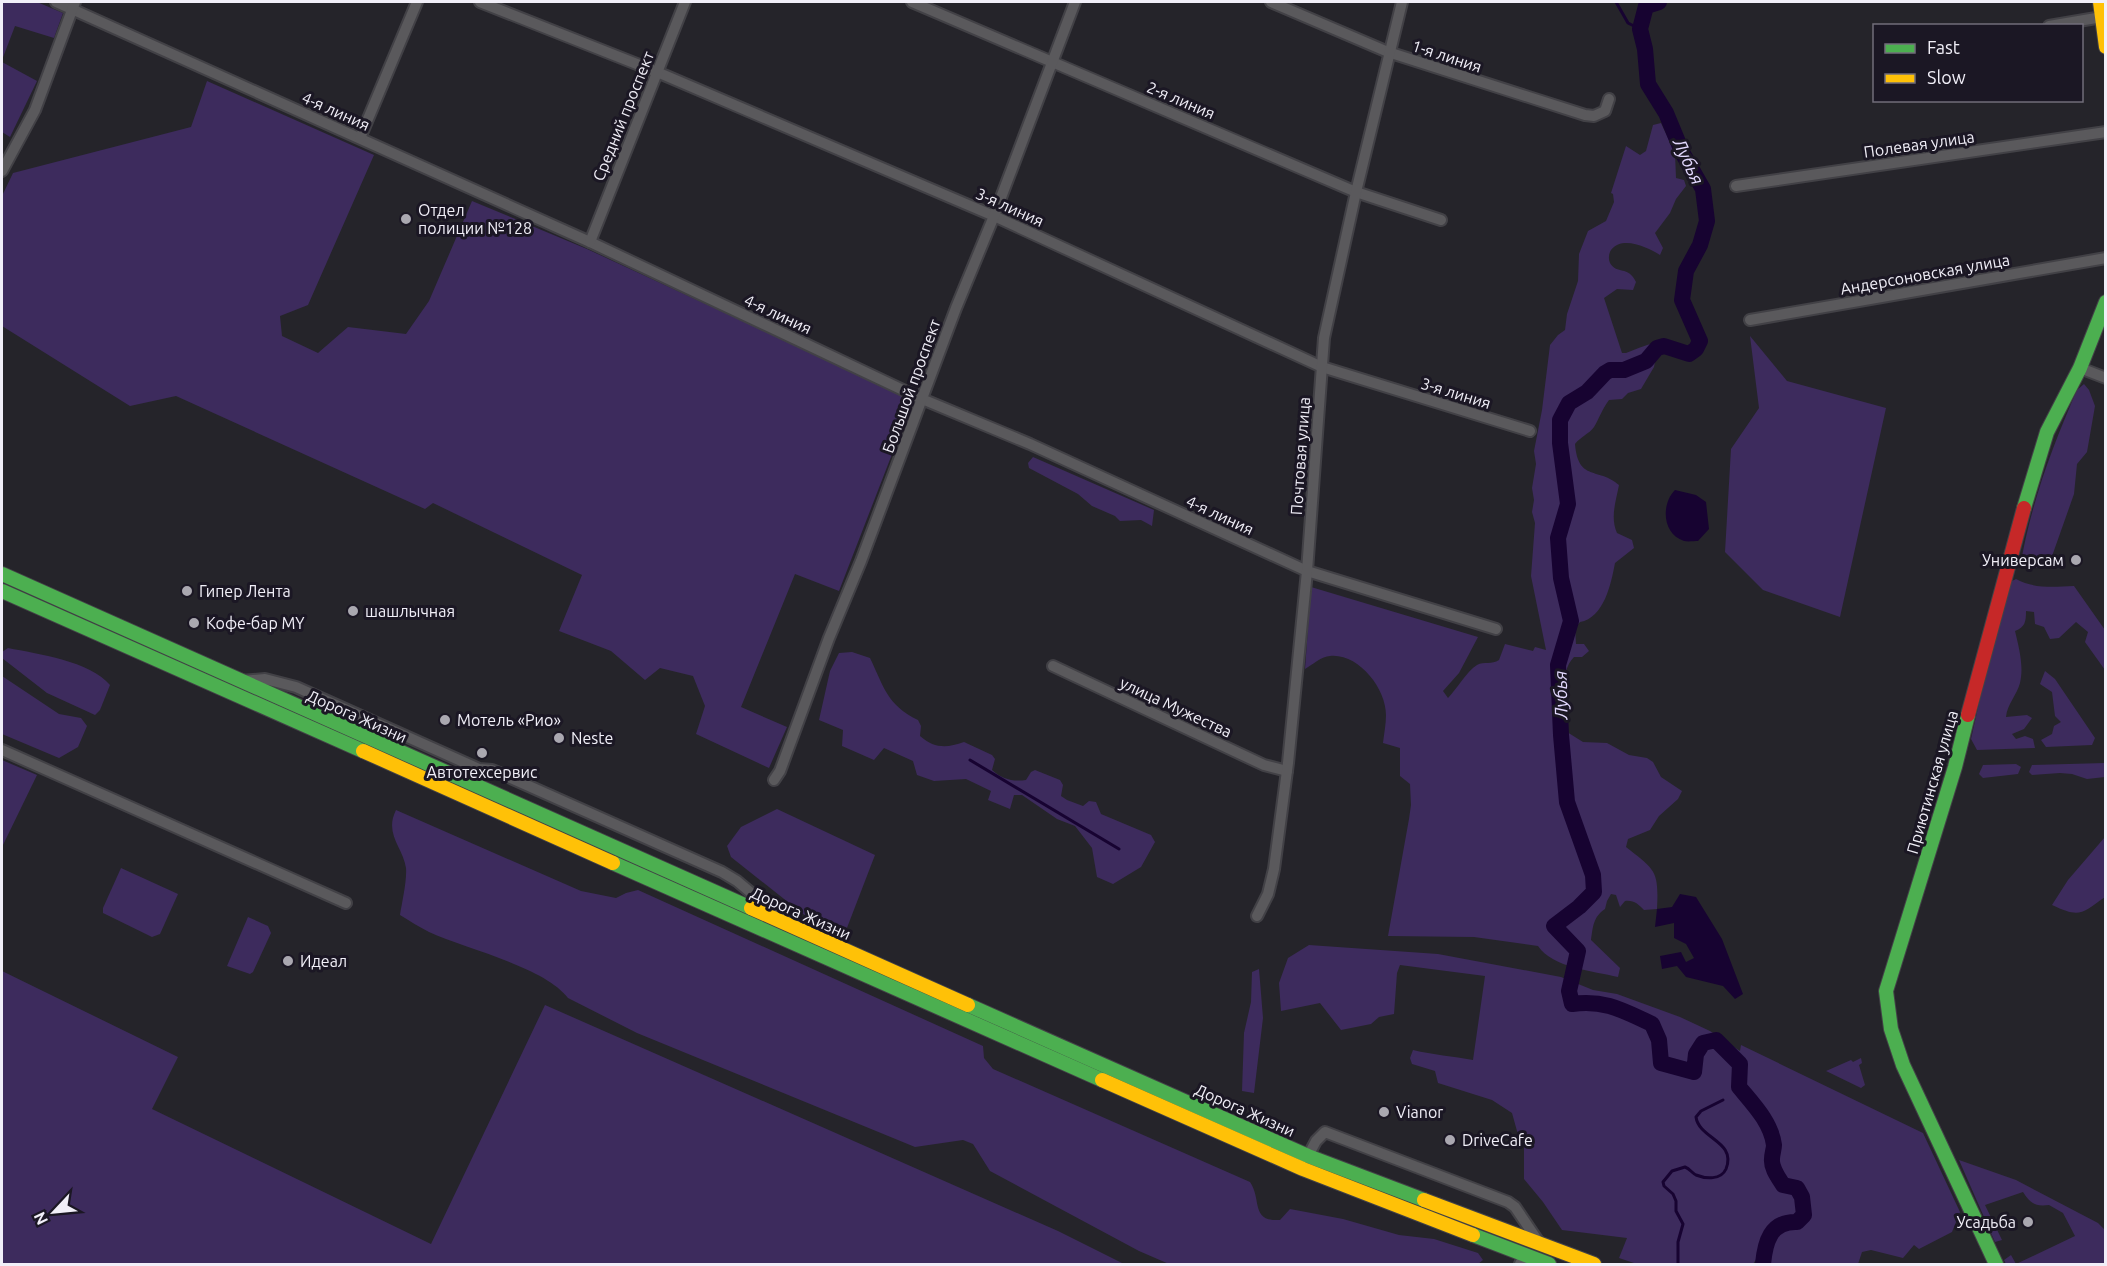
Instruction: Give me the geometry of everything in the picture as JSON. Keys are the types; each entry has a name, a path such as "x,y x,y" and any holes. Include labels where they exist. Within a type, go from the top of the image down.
{"main road":[{"path":"2100,2 2105,43"},
{"name":"Приютинская улица","path":"1996,1264 1897,1049 1886,1010 1886,991 1955,767 2038,454 2080,368 2106,303"},
{"name":"Дорога Жизни","path":"2,574 1308,1156 1594,1264"},
{"name":"Дорога Жизни","path":"2,591 1303,1169 1522,1260 1549,1264"}],"street":[{"name":"4-я линия","path":"56,2 74,5 590,242 922,399 1030,444 1307,571 1496,629"},
{"path":"360,138 417,2"},
{"name":"3-я линия","path":"480,2 657,72 994,216 1322,367 1530,432"},
{"name":"Средний проспект","path":"590,242 685,2"},
{"name":"2-я линия","path":"912,2 1356,192 1441,220"},
{"name":"Большой проспект","path":"774,780 780,771 829,638 861,561 1075,2"},
{"name":"1-я линия","path":"1270,2 1388,52 1586,115 1594,116 1605,111 1610,99"},
{"name":"Почтовая улица","path":"1257,916 1268,894 1274,869 1287,771 1307,571 1324,338 1388,52 1402,2"},
{"path":"2,171 35,110 74,5"},
{"path":"2061,24 2102,17"},
{"name":"Полевая улица","path":"1736,186 2106,132"},
{"name":"Андерсоновская улица","path":"1750,320 2106,258"},
{"path":"2080,368 2106,378"},
{"name":"улица Мужества","path":"1053,666 1264,765 1287,771"},
{"path":"239,681 265,679 296,687 479,769 492,770 504,775 722,872 737,881 793,928"},
{"path":"2,750 346,903"},
{"path":"1308,1156 1324,1132 1418,1167 1508,1202 1515,1207 1542,1246"}],"shaded area":[{"path":"2,2 37,2 63,13 54,38 15,26 2,60"},
{"path":"2,62 37,81 10,137 2,132"},
{"path":"207,81 374,155 308,305 280,316 282,336 318,353 348,327 406,334 429,301 472,201 587,249 913,400 839,591 795,574 741,707 787,727 769,768 696,734 705,706 693,676 660,668 645,680 611,651 559,631 582,575 433,503 425,509 176,396 130,406 2,326 2,196 13,173 191,127"},
{"path":"1661,123 1675,153 1676,178 1684,180 1686,186 1655,233 1663,248 1660,255 1642,246 1629,243 1622,243 1611,250 1609,260 1613,267 1630,274 1636,282 1633,290 1617,289 1604,298 1622,353 1656,343 1674,346 1672,352 1663,351 1656,356 1654,367 1641,389 1628,393 1622,399 1609,400 1594,427 1575,444 1580,464 1585,469 1619,485 1614,509 1615,527 1617,533 1632,540 1634,548 1615,563 1601,607 1575,628 1576,644 1584,644 1589,651 1582,657 1574,657 1569,664 1564,682 1567,732 1583,742 1607,743 1629,755 1647,758 1653,762 1661,777 1682,791 1678,799 1659,816 1650,830 1628,839 1626,847 1649,866 1656,878 1657,909 1644,910 1636,903 1628,901 1620,907 1616,895 1611,894 1605,909 1596,919 1591,940 1620,968 1618,977 1563,964 1538,946 1474,937 1388,936 1409,819 1410,784 1400,776 1400,748 1383,743 1385,705 1376,684 1368,674 1351,660 1330,656 1324,657 1305,669 1311,587 1478,637 1459,673 1443,691 1448,698 1473,668 1499,660 1505,644 1533,651 1535,647 1546,650 1531,576 1535,523 1532,512 1534,500 1532,488 1536,464 1534,451 1550,345 1565,330 1567,314 1578,281 1579,254 1588,231 1606,221 1614,202 1611,193 1626,146 1640,155 1646,151 1653,125"},
{"path":"1750,336 1787,381 1886,408 1840,617 1763,590 1725,552 1731,449 1759,408"},
{"path":"2084,384 2095,406 2087,452 2077,464 2074,494 2051,559 2036,568 2020,568 2043,477 2077,390"},
{"path":"1033,457 1154,510 1152,526 1141,520 1120,521 1115,516 1092,506 1078,494 1029,468 1028,463"},
{"path":"1675,490 1696,495 1706,502 1709,529 1698,541 1686,541 1671,532 1666,510 1670,496"},
{"path":"2016,579 2037,586 2074,586 2105,630 2105,670 2085,642 2088,632 2076,622 2059,638 2050,639 2044,627 2035,624 2034,612 2026,611 2024,624 2015,631 2021,664 2020,683 2006,717 2027,715 2032,718 2024,729 2012,734 2016,739 2025,736 2033,739 2035,748 1977,750 1971,739 1989,659 2010,582"},
{"path":"8,648 77,664 101,677 110,685 100,710 95,715 47,693 2,658 2,652"},
{"path":"852,652 870,658 888,694 899,708 918,720 921,726 920,736 926,740 941,746 964,742 992,755 995,759 992,770 1008,779 1026,780 1035,770 1060,780 1063,785 1061,796 1067,800 1083,806 1089,801 1096,802 1101,814 1151,835 1155,842 1141,867 1113,884 1097,877 1092,848 1075,826 1057,819 1022,795 1014,795 1010,809 988,800 991,791 966,779 934,781 917,775 913,761 884,748 874,760 842,746 843,730 819,720 830,671 839,653"},
{"path":"2045,671 2055,679 2095,738 2092,745 2046,747 2041,740 2052,734 2054,726 2061,722 2055,716 2052,692 2040,684"},
{"path":"2,676 59,714 81,718 87,726 78,747 59,758 2,734"},
{"path":"2,760 37,775 2,847"},
{"path":"2105,763 2105,777 2087,779 2072,774 2032,775 2029,772 2032,765"},
{"path":"2016,764 2021,767 2018,774 1983,778 1979,774 1983,765"},
{"path":"777,809 875,855 845,933 803,914 731,857 727,846 741,827"},
{"path":"396,810 581,891 616,898 638,890 983,1046 984,1058 993,1069 1250,1182 1260,1213 1271,1220 1280,1220 1290,1209 1343,1219 1399,1235 1434,1239 1478,1253 1483,1260 1478,1264 1169,1264 1139,1251 990,1171 973,1144 963,1140 915,1147 637,1033 568,998 557,987 524,968 418,926 400,915 406,868 393,833 392,826"},
{"path":"2105,837 2105,897 2091,907 2075,913 2052,905 2068,880"},
{"path":"121,868 178,894 160,934 152,937 103,913 103,908"},
{"path":"1680,894 1696,897 1722,939 1743,994 1735,999 1723,986 1686,977 1677,966 1662,969 1660,956 1681,952 1686,962 1694,958 1686,944 1674,938 1674,923 1655,927 1657,909 1672,907"},
{"path":"248,917 268,926 271,933 250,974 227,966"},
{"path":"1309,945 1438,954 1561,977 1593,990 1617,994 1680,1017 1710,1031 1740,1051 1741,1045 1923,1133 1960,1212 1952,1232 1919,1249 1914,1245 1903,1258 1871,1250 1862,1252 1858,1264 1770,1264 1759,1255 1753,1264 1637,1264 1619,1258 1627,1238 1562,1230 1524,1179 1524,1146 1512,1113 1492,1100 1438,1083 1435,1071 1412,1064 1410,1058 1413,1050 1473,1060 1485,976 1400,965 1397,973 1394,1014 1379,1017 1371,1024 1341,1030 1320,1003 1281,1011 1279,983 1288,958"},
{"path":"1259,969 1263,1018 1254,1093 1242,1091 1244,1033 1251,1002 1252,972"},
{"path":"2,971 178,1057 152,1109 431,1244 545,1005 1058,1231 1124,1264 2,1264"},
{"path":"1861,1058 1862,1063 1859,1065 1865,1085 1861,1088 1826,1071 1851,1060 1853,1062"},
{"path":"1959,1160 2016,1180 2098,1223 2105,1230 2105,1264 2016,1264 2075,1236 2063,1213 2049,1205 2033,1203 2023,1192 1985,1205 2002,1240 1995,1242"},
{"path":"2011,1255 2016,1264 2006,1264 2004,1260"}],"waterway":[{"path":"1616,2 1628,23 1640,29"},
{"name":"Лубья","path":"1659,2 1646,6 1640,29 1645,49 1648,84 1666,113 1683,154 1703,189 1707,221 1700,245 1686,271 1682,300 1700,341 1696,349 1689,354 1664,346 1657,348 1646,361 1624,370 1610,370 1587,392 1569,403 1560,420 1560,443 1568,504 1558,538 1561,578 1571,621 1558,665 1561,735 1567,802 1593,875 1594,892 1554,926 1578,951 1569,991 1572,1004 1604,1005 1652,1024 1659,1040 1661,1063 1694,1072 1696,1054 1703,1043 1716,1040 1740,1064 1739,1087 1761,1114 1769,1129 1774,1145 1772,1162 1775,1172 1783,1185 1797,1188 1802,1197 1804,1215 1797,1222 1781,1225 1775,1229 1765,1248 1763,1264"},
{"path":"970,760 1119,849"},
{"path":"1678,1264 1678,1242 1683,1224 1676,1211 1673,1194 1663,1182 1672,1171 1685,1167 1696,1175 1704,1177 1713,1178 1724,1173 1728,1160 1726,1152 1704,1130 1696,1117 1701,1111 1723,1100"}],"traffic: fast":[{"path":"2024,508 2047,432 2080,368 2106,302"},
{"path":"2,574 751,908"},
{"path":"2,591 363,751"},
{"path":"1968,715 1955,767 1886,991 1891,1029 1903,1065 1996,1264"},
{"path":"613,863 1102,1080"},
{"path":"968,1005 1308,1156 1424,1200"},
{"path":"1473,1235 1549,1264"}],"traffic: slow":[{"path":"2100,2 2106,47"},
{"path":"363,751 613,863"},
{"path":"751,908 968,1005"},
{"path":"1102,1080 1303,1169 1473,1235"},
{"path":"1424,1200 1594,1264"}],"traffic: jam":[{"path":"1968,715 2024,508"}],"place":[{"name":"Отдел полиции №128","path":"406,219"},
{"name":"Универсам","path":"2076,560"},
{"name":"Гипер Лента","path":"187,591"},
{"name":"шашлычная","path":"353,611"},
{"name":"Кофе-бар MY","path":"194,623"},
{"name":"Мотель «Рио»","path":"445,720"},
{"name":"Neste","path":"559,738"},
{"name":"Автотехсервис","path":"482,753"},
{"name":"Идеал","path":"288,961"},
{"name":"Vianor","path":"1384,1112"},
{"name":"DriveCafe","path":"1450,1140"},
{"name":"Усадьба","path":"2028,1222"}]}
